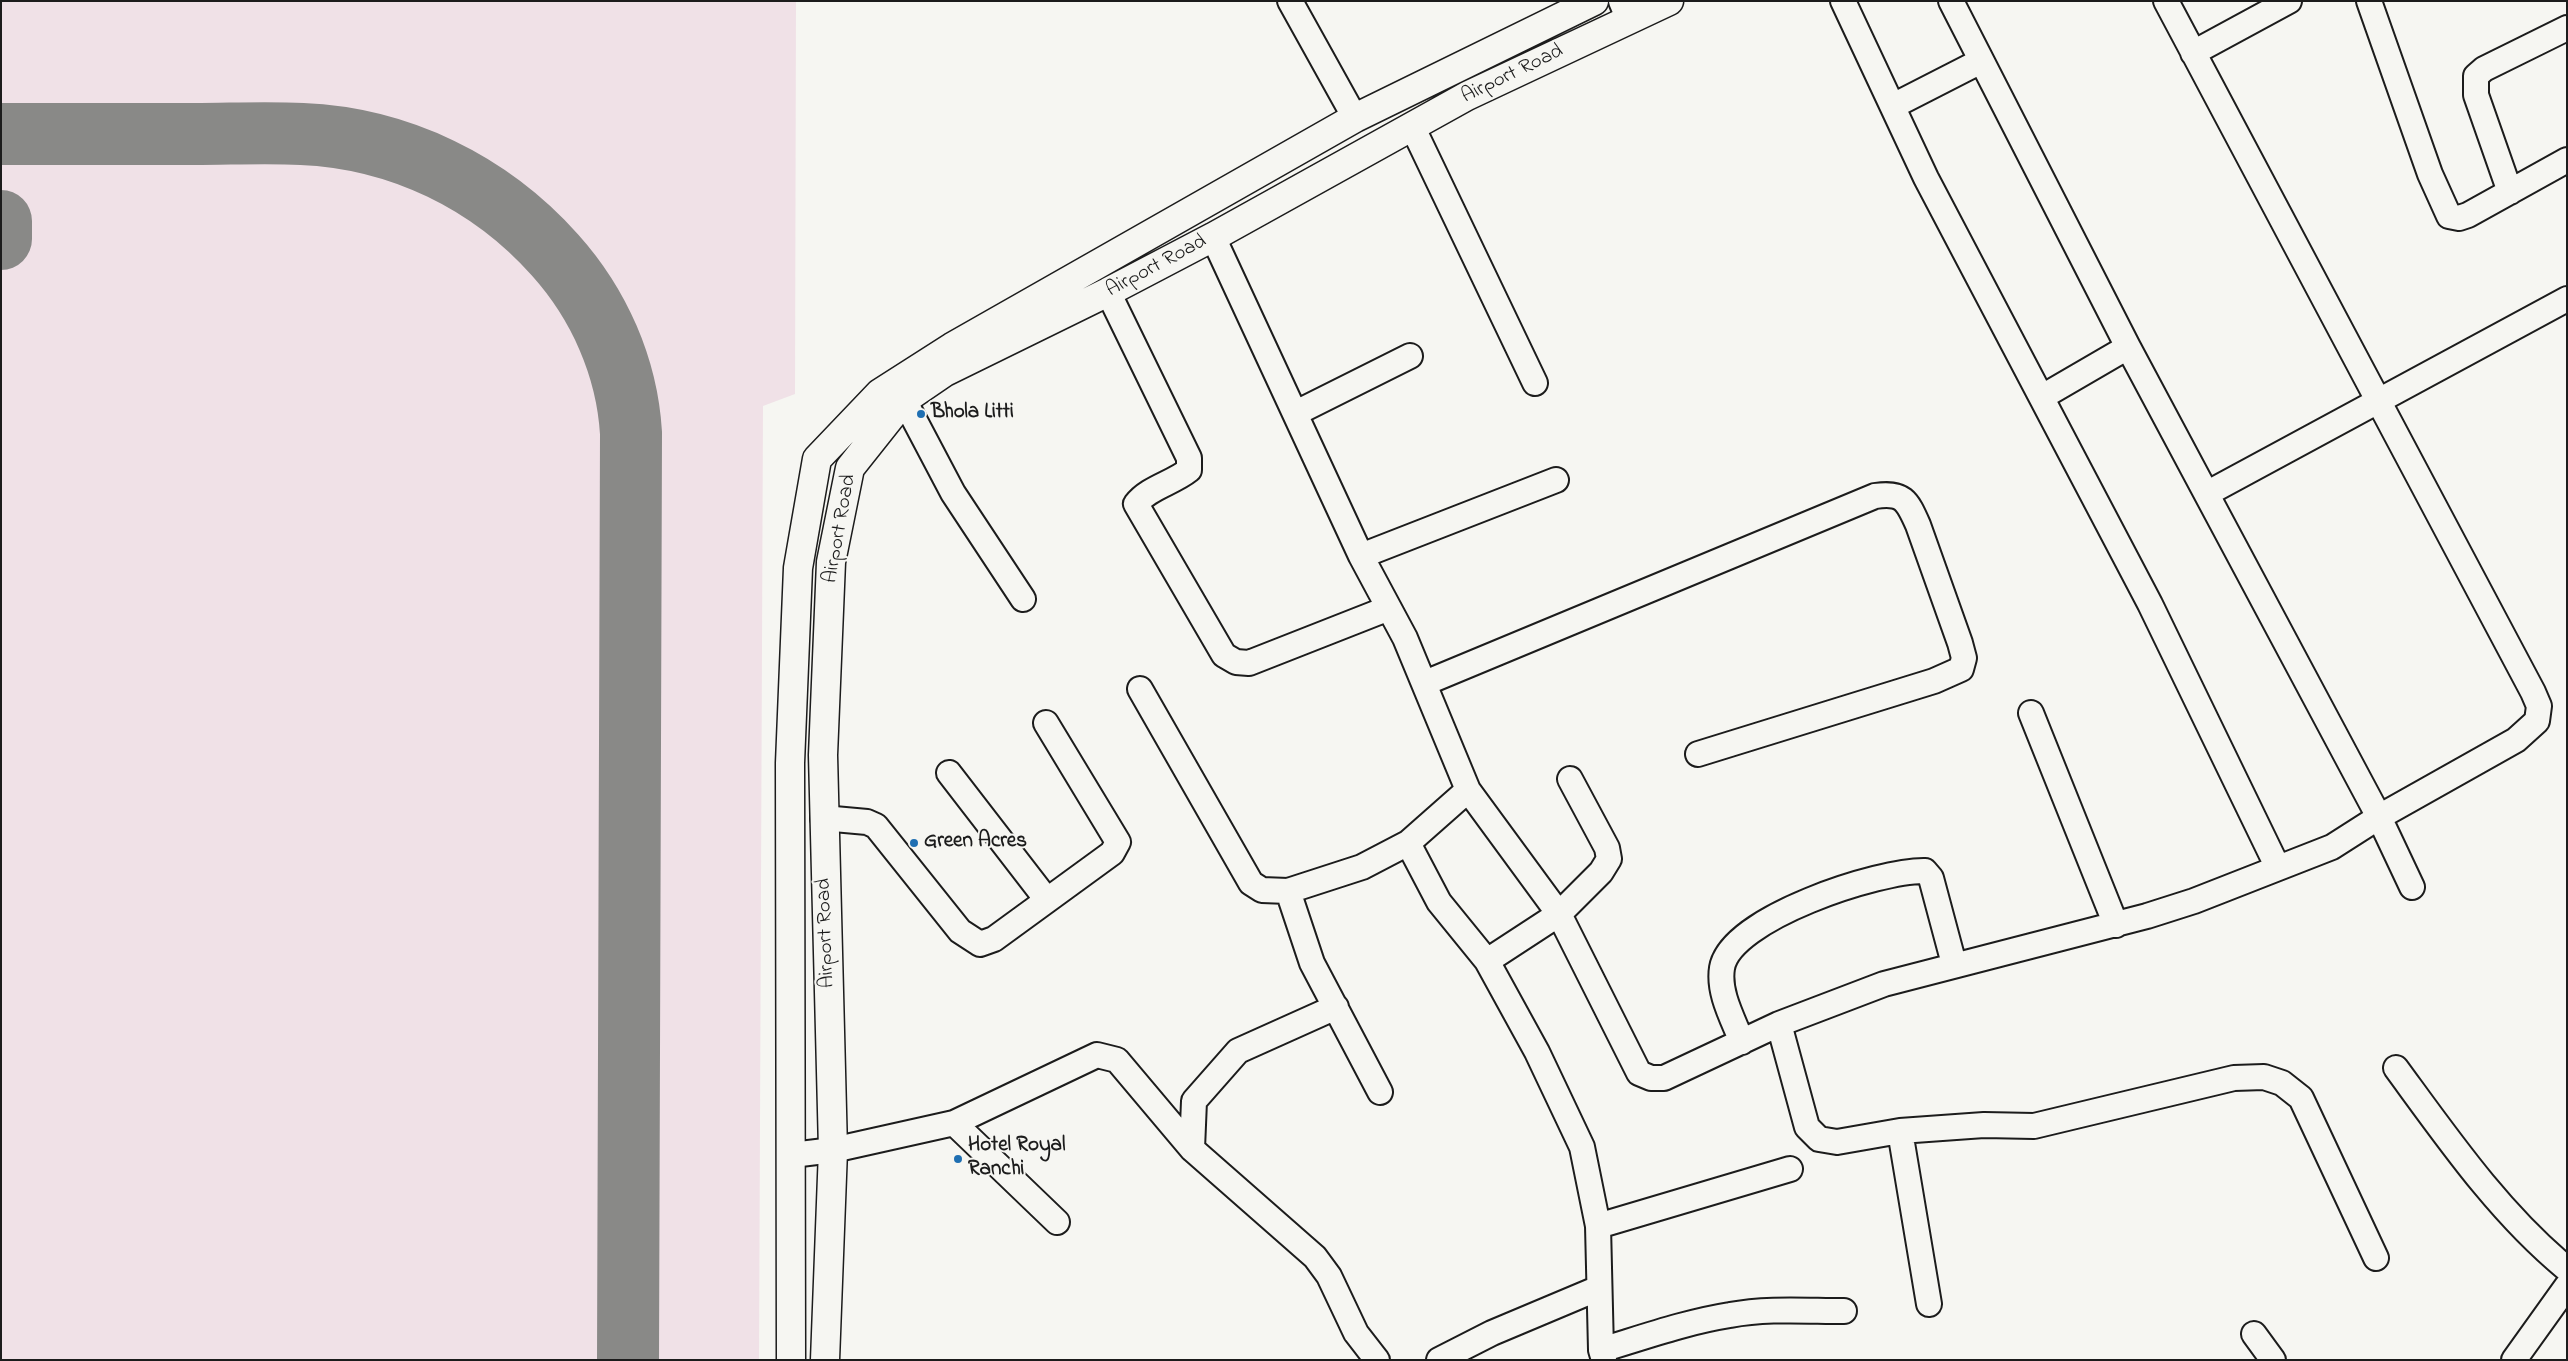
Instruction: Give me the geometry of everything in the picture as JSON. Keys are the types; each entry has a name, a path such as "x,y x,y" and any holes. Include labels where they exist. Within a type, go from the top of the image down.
{"street":[{"path":"1290,1 1355,118"},
{"name":"Airport Road","path":"791,1360 790,763 798,568 817,459 880,393 952,347 1355,118 1594,1"},
{"name":"Airport Road","path":"825,1360 833,1150 823,818 823,755 831,562 850,468 904,400 945,372 1108,292 1213,237 1412,126 1625,11 1669,1"},
{"path":"1843,1 1926,178 2150,604 2278,868"},
{"path":"1952,1 1981,62 2128,347 2208,493 2379,817 2412,886"},
{"path":"1213,237 1296,413 1360,556 1389,608 1425,684 1468,790 1559,914 1639,1073 1651,1078 1664,1078 1779,1024 1884,984 1954,964 2116,925 2194,901 2332,848 2379,817 2516,740 2530,728 2539,713 2533,692 2166,1"},
{"path":"2193,53 2289,1"},
{"path":"2369,1 2430,174 2447,213 2452,218 2459,218 2567,160"},
{"path":"2510,192 2476,94 2476,76 2484,69 2567,28"},
{"path":"1893,106 1981,62"},
{"path":"1412,126 1535,382"},
{"path":"1108,292 1189,458 1189,470 1178,479 1141,498 1136,504 1224,655 1236,662 1249,663 1389,608"},
{"path":"2208,493 2567,299"},
{"path":"2042,398 2128,347"},
{"path":"1296,413 1410,356"},
{"path":"904,400 953,493 1023,599"},
{"path":"1360,556 1556,480"},
{"path":"1425,684 1875,496 1897,495 1903,499 1911,508 1918,525 1960,643 1964,658 1961,669 1934,681 1698,754"},
{"path":"1140,690 1251,883 1262,890 1288,891 1362,867 1408,843 1468,790"},
{"path":"2031,713 2116,925"},
{"path":"823,818 867,822 876,826 960,931 980,944 994,939 1112,853 1118,842 1046,723"},
{"path":"949,773 1048,900"},
{"path":"1487,961 1559,914 1601,872 1609,859 1608,848 1570,779"},
{"path":"1408,843 1440,902 1487,961 1537,1052 1582,1147 1598,1226 1603,1355 1695,1322 1731,1315 1781,1310 1844,1311"},
{"path":"1742,1042 1724,994 1722,969 1724,962 1732,949 1752,931 1802,902 1845,887 1925,870 1931,878 1954,964"},
{"path":"1288,891 1312,963 1380,1092"},
{"path":"1192,1149 1194,1101 1238,1051 1336,1007"},
{"path":"1779,1024 1807,1127 1819,1139 1837,1142 1900,1131 1984,1125 2034,1126 2234,1078 2264,1077 2282,1084 2301,1098 2376,1258"},
{"path":"792,1155 833,1150 954,1122 1097,1055 1117,1060 1192,1149 1315,1257 1329,1276 1356,1333 1377,1360"},
{"path":"2396,1068 2466,1164 2544,1250 2567,1269"},
{"path":"954,1122 1056,1222"},
{"path":"1900,1131 1929,1304"},
{"path":"1598,1226 1790,1169"},
{"path":"2514,1360 2567,1286"},
{"path":"1439,1360 1492,1333 1599,1288"},
{"path":"2254,1334 2273,1360"}],"shaded area":[{"path":"1,1 796,1 795,394 763,406 759,1360 1,1360"}],"taxiway":[{"path":"1,134 289,133 338,137 373,144 408,155 440,169 472,186 502,206 555,255 571,274 597,315 608,338 624,384 631,433 628,1360"},
{"path":"1,221 1,239"}],"place":[{"name":"Bhola Litti","path":"921,414"},
{"name":"Green Acres","path":"914,843"},
{"name":"Hotel Royal Ranchi","path":"958,1159"}]}
